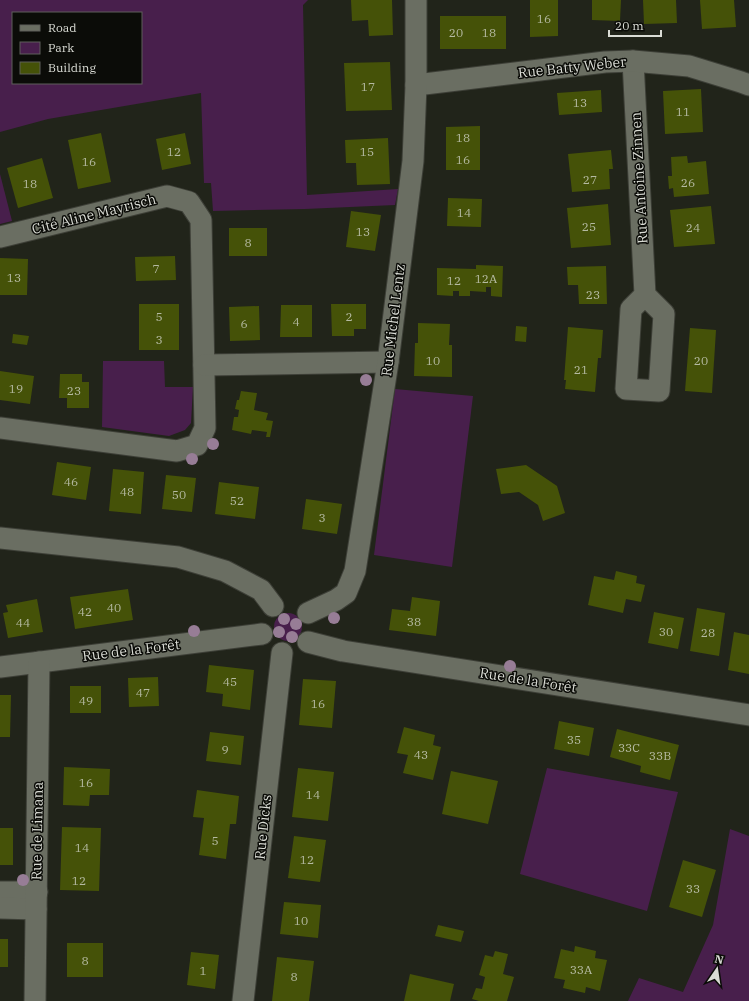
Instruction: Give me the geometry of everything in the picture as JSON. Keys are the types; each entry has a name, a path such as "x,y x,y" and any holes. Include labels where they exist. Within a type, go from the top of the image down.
{"street":[{"name":"Rue Michel Lentz","path":"308,613 336,600 346,593 355,571 388,362 413,161 416,85 416,0"},
{"name":"Rue Batty Weber","path":"416,85 605,62 633,61 689,66 749,85"},
{"name":"Rue Antoine Zinnen","path":"633,61 645,295"},
{"name":"Cité Aline Mayrisch","path":"0,237 167,196 189,202 201,220 205,428 197,445 177,451 0,428"},
{"path":"204,365 388,362"},
{"path":"0,538 178,557 225,571 243,580 261,590 273,606"},
{"path":"286,602 298,605 308,613 313,628 308,642 297,651 282,653 269,646 262,634 263,618 273,606 286,602"},
{"name":"Rue de la Forêt","path":"0,667 262,634"},
{"name":"Rue de la Forêt","path":"308,642 343,651 749,715"},
{"name":"Rue Dicks","path":"243,1001 282,653"},
{"name":"Rue de Limana","path":"35,1001 39,662"},
{"path":"0,892 36,901"},
{"path":"0,908 36,901"}],"green space":[{"path":"0,0 308,0 303,5 307,195 398,189 395,205 213,211 211,183 204,183 201,93 48,119 0,132"},
{"path":"0,174 12,221 0,224"},
{"path":"103,361 164,361 165,387 193,387 191,423 185,430 169,436 102,427"},
{"path":"395,389 473,396 452,567 374,555"},
{"path":"288,613 298,617 302,627 298,637 288,641 278,637 274,627 278,617"},
{"path":"547,768 678,792 647,911 520,874"},
{"path":"730,829 749,836 749,1001 628,1001 639,978 683,992 713,925"}],"building":[{"path":"351,0 392,0 393,35 369,36 368,20 352,21"},
{"path":"530,0 558,0 558,36 530,37"},
{"path":"592,0 621,0 620,21 592,20"},
{"path":"643,0 676,0 677,23 644,24"},
{"path":"700,0 734,0 736,27 702,29"},
{"path":"440,16 506,16 506,49 440,49"},
{"path":"390,62 392,110 346,111 344,63"},
{"path":"701,89 703,132 665,134 663,91"},
{"path":"601,90 602,112 559,115 557,93"},
{"path":"480,126 480,170 446,170 446,127"},
{"path":"101,133 111,182 78,189 68,140"},
{"path":"185,133 191,164 162,170 156,139"},
{"path":"388,138 390,184 357,185 356,163 346,163 345,140"},
{"path":"611,150 613,169 609,169 610,189 572,192 568,154"},
{"path":"687,156 688,163 706,161 709,194 674,197 673,188 669,189 668,176 672,176 671,157"},
{"path":"42,158 53,198 18,208 7,168"},
{"path":"448,198 482,199 481,227 447,226"},
{"path":"608,204 611,245 571,248 567,208"},
{"path":"711,206 715,244 674,247 670,210"},
{"path":"351,211 381,215 375,251 346,247"},
{"path":"229,228 267,228 267,256 229,256"},
{"path":"175,256 176,280 136,281 135,257"},
{"path":"0,258 28,259 27,295 0,295"},
{"path":"476,265 503,266 502,297 491,296 491,287 486,287 486,292 470,291 470,296 459,296 459,291 453,291 453,296 437,295 437,268 476,269"},
{"path":"606,266 607,304 579,304 578,285 568,285 567,267"},
{"path":"139,304 179,304 179,350 139,350"},
{"path":"331,304 366,304 366,329 354,329 354,336 332,336"},
{"path":"281,305 312,305 312,337 280,337"},
{"path":"259,306 260,340 230,341 229,307"},
{"path":"418,323 450,324 449,345 452,345 452,377 414,376 415,343 418,343"},
{"path":"516,326 527,327 526,342 515,341"},
{"path":"568,327 603,330 601,358 598,358 595,392 565,389 566,380 564,380"},
{"path":"690,328 716,330 712,393 685,391"},
{"path":"13,334 29,336 27,345 12,343"},
{"path":"0,371 34,376 30,404 0,400"},
{"path":"60,374 82,374 82,382 89,382 89,408 67,408 67,398 59,398"},
{"path":"241,391 257,393 254,410 268,413 266,420 273,421 270,437 266,437 267,432 252,430 251,434 232,430 234,417 238,417 239,410 235,409"},
{"path":"57,462 91,467 86,500 52,495"},
{"path":"526,465 557,486 565,513 543,521 538,505 519,492 501,494 496,469"},
{"path":"113,469 144,472 141,514 109,511"},
{"path":"166,475 196,478 192,512 162,509"},
{"path":"219,482 259,487 255,519 215,514"},
{"path":"306,499 342,504 337,534 302,529"},
{"path":"616,571 637,576 636,583 645,585 641,602 626,599 623,613 588,605 594,576 614,580"},
{"path":"128,589 133,620 75,629 70,597"},
{"path":"412,597 440,601 436,636 389,630 392,609 410,611"},
{"path":"37,599 43,632 8,638 3,613 8,612 6,605"},
{"path":"697,608 725,613 719,656 690,651"},
{"path":"654,612 684,618 678,649 648,643"},
{"path":"734,632 749,635 749,674 728,670"},
{"path":"209,665 254,670 250,710 222,706 223,694 206,692"},
{"path":"158,677 159,706 129,707 128,678"},
{"path":"303,679 336,681 332,728 299,725"},
{"path":"70,686 101,686 101,713 70,713"},
{"path":"0,695 11,695 10,737 0,737"},
{"path":"559,721 594,728 589,756 554,749"},
{"path":"404,727 435,735 433,745 441,747 433,780 403,773 408,755 397,753"},
{"path":"617,729 679,745 670,780 640,772 641,766 610,757"},
{"path":"210,732 244,736 241,765 206,761"},
{"path":"64,767 110,769 109,795 90,795 89,806 63,805"},
{"path":"298,768 334,772 328,821 292,817"},
{"path":"451,771 498,781 488,824 442,814"},
{"path":"197,790 239,796 236,824 230,824 226,859 199,855 204,818 193,817"},
{"path":"62,827 101,828 99,891 60,890"},
{"path":"0,828 13,828 13,865 0,865"},
{"path":"294,836 326,840 320,882 288,878"},
{"path":"683,860 716,870 702,917 669,907"},
{"path":"284,902 321,905 318,938 280,934"},
{"path":"438,925 464,931 461,942 435,936"},
{"path":"0,939 8,939 8,967 0,967"},
{"path":"67,943 103,943 103,977 67,977"},
{"path":"575,946 596,951 595,958 607,960 600,991 586,987 585,993 563,988 565,980 554,978 561,949 574,952"},
{"path":"495,951 508,954 503,974 514,977 507,1001 479,1001 472,999 476,988 482,989 485,977 479,975 485,955 493,957"},
{"path":"191,952 219,955 215,989 187,985"},
{"path":"277,957 314,961 309,1001 272,1001"},
{"path":"410,974 454,984 450,1001 404,1001"}]}
